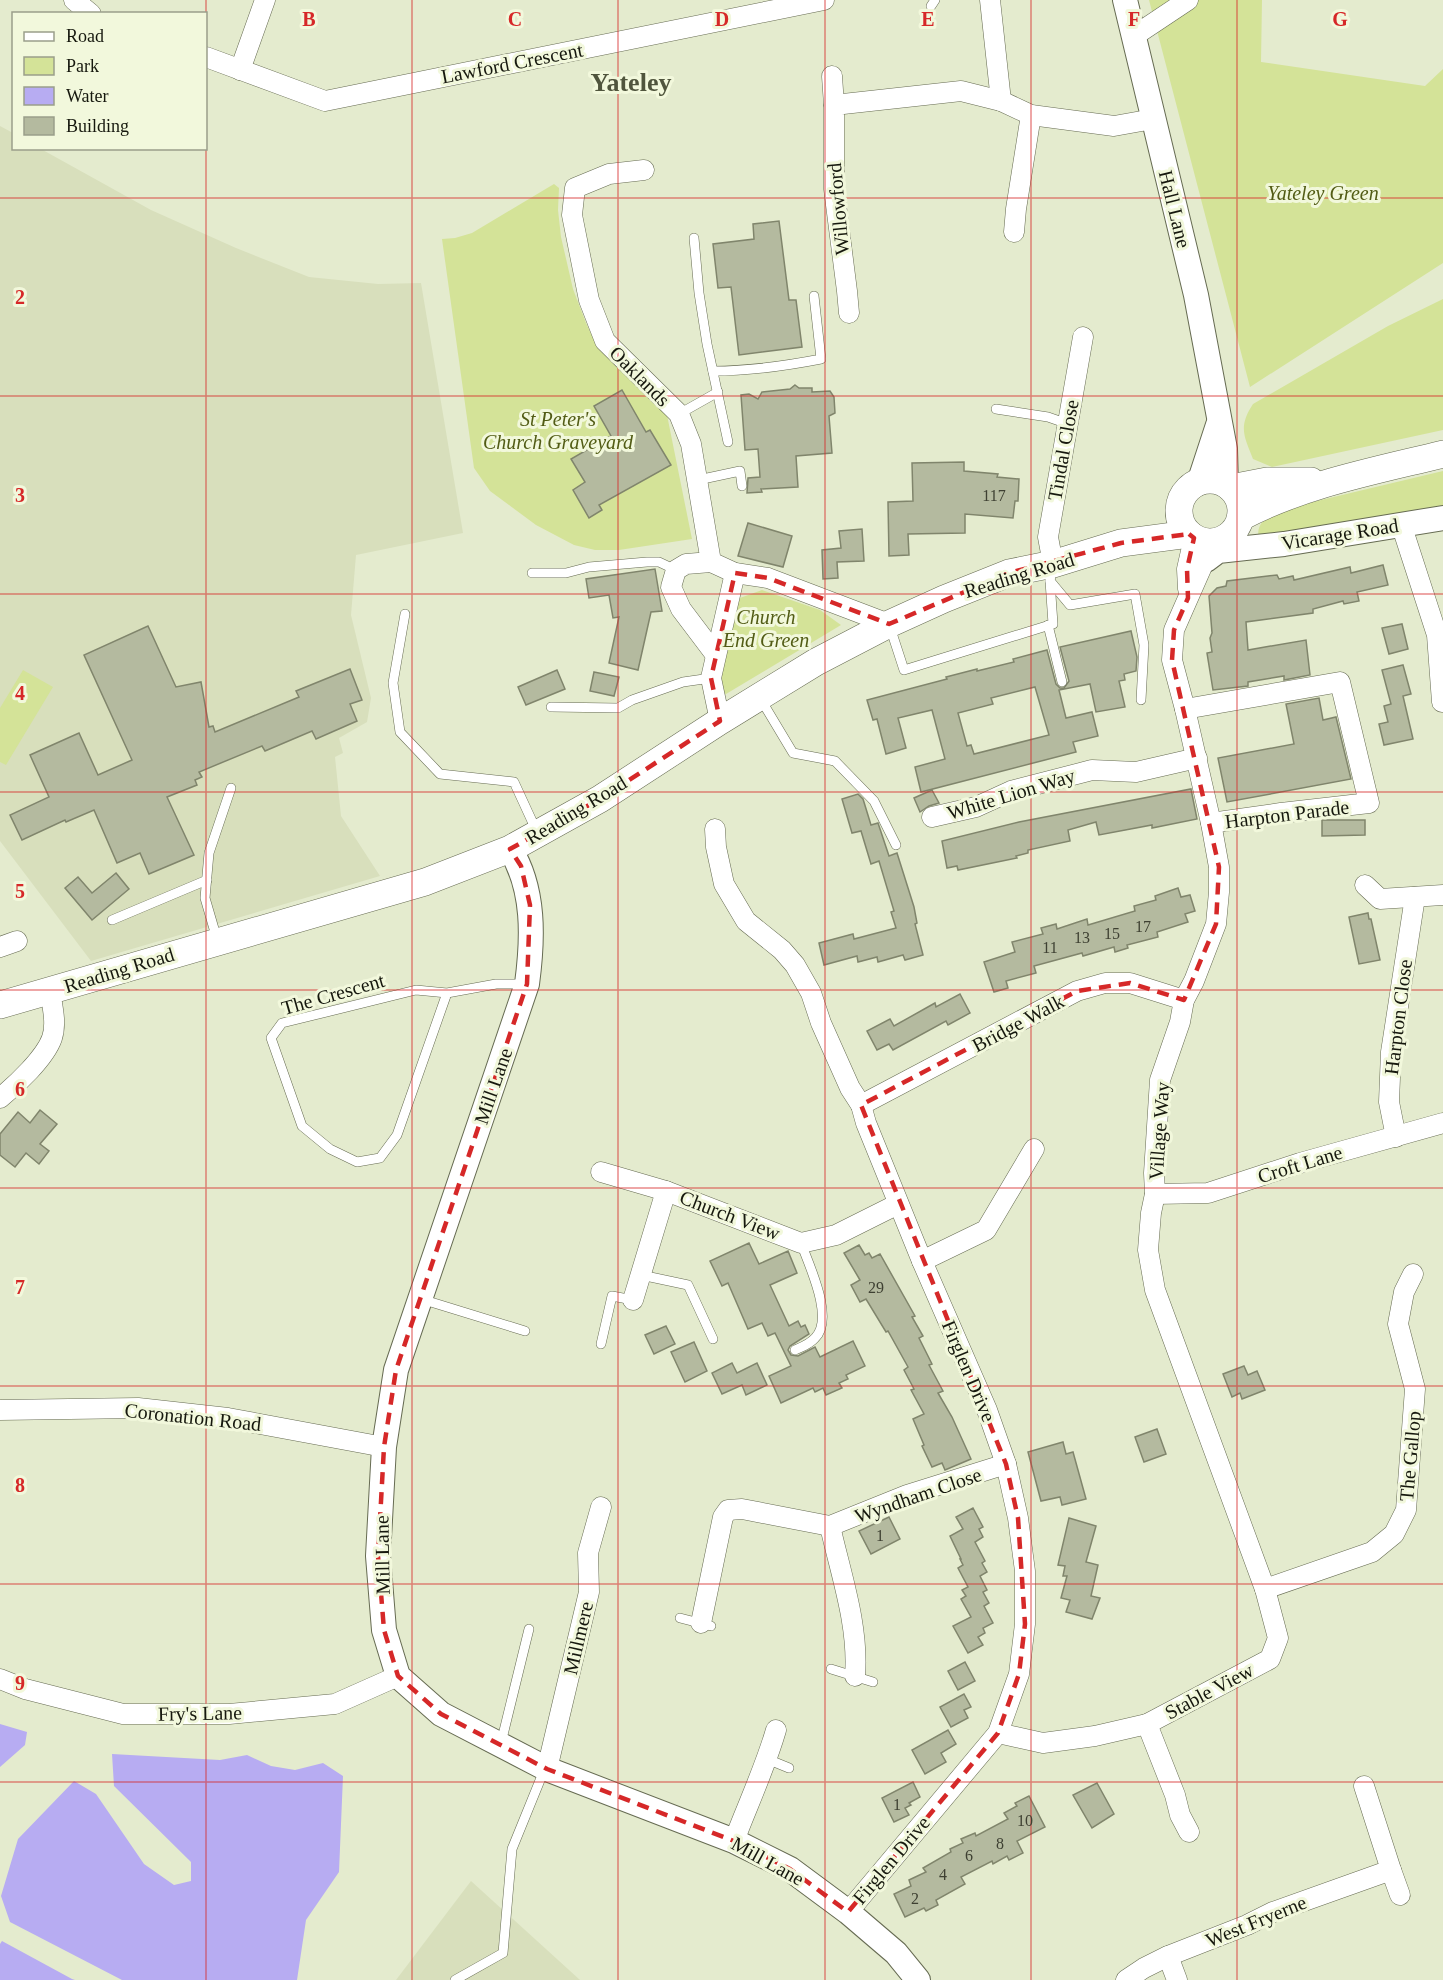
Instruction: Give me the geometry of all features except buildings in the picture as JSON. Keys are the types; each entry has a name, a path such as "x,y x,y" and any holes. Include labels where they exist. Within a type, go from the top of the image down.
{"main road":[{"name":"Reading Road","path":"1121,543 1217,538 1271,502 1330,481 1443,454"},
{"name":"Reading Road","path":"1218,485 1267,481 1330,481"},
{"path":"1218,485 1237,496 1241,506 1217,538 1181,521 1180,506 1190,488 1218,485"},
{"name":"Reading Road","path":"0,1005 425,882 510,849 600,799 759,696 816,662 889,624 996,578 1052,572 1121,543 1180,506"}],"street":[{"path":"74,0 89,12"},
{"path":"240,70 265,0"},
{"name":"Lawford Crescent","path":"207,57 325,100 824,0"},
{"path":"990,0 1001,101"},
{"name":"Hall Lane","path":"1125,0 1196,295 1220,420 1225,449 1218,485"},
{"path":"1134,36 1188,0"},
{"name":"Willowford","path":"832,76 834,189 849,313"},
{"path":"834,105 961,91 1001,101 1031,116 1114,126 1153,119"},
{"path":"1014,232 1031,116"},
{"name":"Oaklands","path":"644,170 609,174 575,188 572,215 589,300 605,341 679,414 691,444 711,562"},
{"name":"Tindal Close","path":"1052,572 1048,537 1083,337"},
{"name":"Vicarage Road","path":"1217,538 1284,544 1443,518"},
{"path":"1401,524 1437,635 1442,702"},
{"name":"Village Way","path":"1217,538 1187,569 1188,598 1174,630 1172,660 1197,758 1219,867 1216,924 1194,981 1184,1000 1180,1022 1160,1080 1154,1173 1155,1194 1148,1250 1155,1290 1265,1589"},
{"path":"715,654 681,609 671,587 676,570 686,564 711,562 735,573 768,578 889,624"},
{"path":"720,721 711,678 735,573"},
{"name":"Harpton Parade","path":"1185,708 1340,682 1370,803 1211,824"},
{"name":"White Lion Way","path":"932,817 976,807 1011,791 1092,770 1136,772 1197,758"},
{"name":"Firglen Drive","path":"716,829 716,847 724,884 746,921 782,950 795,965 811,993 821,1023 849,1088 861,1105 898,1204 987,1410 1006,1464 1018,1518 1024,1571 1025,1624 1019,1674 998,1733 848,1912"},
{"name":"Mill Lane","path":"510,849 521,866 530,905 530,965 527,984 418,1298 396,1370 384,1448 378,1556 384,1630 398,1676 441,1714 546,1769 734,1841 790,1869 848,1912 896,1953 918,1980"},
{"path":"1365,885 1380,899 1443,896"},
{"name":"Harpton Close","path":"1396,1137 1389,1102 1392,1052 1414,897"},
{"name":"Bridge Walk","path":"861,1105 1077,991 1106,983 1130,983 1184,1000"},
{"path":"0,1098 19,1083 52,1038 53,1019 50,991"},
{"name":"Croft Lane","path":"1155,1194 1208,1193 1299,1163 1443,1123"},
{"path":"922,1261 986,1230 1034,1149"},
{"path":"601,1172 666,1191"},
{"name":"Church View","path":"633,1300 666,1191 801,1243 836,1235 898,1204"},
{"name":"The Gallop","path":"1265,1589 1371,1552 1394,1534 1406,1510 1415,1389 1398,1324 1404,1292 1413,1274"},
{"name":"Coronation Road","path":"0,1410 138,1408 228,1418 384,1448"},
{"name":"Wyndham Close","path":"706,1624 723,1518 728,1510 742,1509 830,1526 907,1495 1006,1464"},
{"name":"Millmere","path":"546,1769 589,1592 588,1553 601,1507"},
{"name":"Wyndham Close","path":"830,1526 851,1615 856,1658 864,1679"},
{"name":"Stable View","path":"998,1733 1043,1743 1095,1736 1147,1724 1270,1659 1278,1638 1265,1589"},
{"name":"Fry's Lane","path":"0,1679 25,1689 123,1714 229,1714 335,1704 398,1676"},
{"name":"Stable View","path":"1147,1724 1180,1815 1189,1832"},
{"path":"734,1841 767,1759 776,1730"},
{"path":"1364,1786 1400,1895"},
{"name":"West Fryerne","path":"1126,1980 1168,1956 1247,1925 1273,1912 1391,1870"},
{"path":"1168,1956 1177,1980"}],"lane":[{"path":"694,238 699,293 712,371 728,442"},
{"path":"712,371 739,371 821,359 814,296"},
{"path":"679,414 718,392"},
{"path":"996,409 1048,417 1068,424"},
{"path":"698,480 740,471 742,486"},
{"path":"532,573 566,573 589,567 647,562 659,562 676,570"},
{"path":"889,624 903,669 1048,626 1053,624 1052,572"},
{"path":"1052,572 1070,605 1135,594 1144,645 1142,700"},
{"path":"405,614 393,683 400,732 440,774 514,782 538,834"},
{"path":"1048,626 1062,682"},
{"path":"551,707 618,708 632,700 683,682 711,678"},
{"path":"759,696 793,753 835,761 874,801 896,845"},
{"path":"218,942 205,898 209,854 231,788"},
{"path":"112,920 207,880"},
{"name":"The Crescent","path":"447,993 397,1135 380,1158 357,1162 330,1149 302,1126 271,1038 282,1023 416,990 447,993 496,984 527,984"},
{"path":"795,1350 816,1338 822,1327 823,1312 801,1243"},
{"path":"641,1275 688,1286 713,1339"},
{"path":"601,1344 612,1296 633,1300"},
{"path":"418,1298 525,1331"},
{"path":"680,1618 706,1624"},
{"path":"501,1745 529,1629"},
{"path":"831,1669 864,1679"},
{"path":"767,1759 789,1768"},
{"path":"455,1980 503,1953 512,1849 546,1769"}],"highlighted area":[{"path":"1189,534 1194,538 1187,569 1188,598 1174,630 1172,660 1219,867 1216,924 1184,1000 1130,983 1077,991 861,1105 1006,1464 1018,1518 1025,1624 1019,1674 998,1733 848,1912 790,1869 734,1841 547,1769 441,1714 398,1676 384,1630 378,1556 384,1447 396,1370 527,984 530,905 521,866 510,849 600,799 720,721 711,678 735,573 768,578 889,624 1009,573 1121,543"}],"shaded area":[{"path":"0,126 12,132 12,150 43,150 151,210 236,248 309,277 378,284 421,283 463,533 356,555 351,615 371,698 367,722 339,738 343,753 335,757 341,816 380,876 91,961 0,841"},
{"path":"471,1881 580,1980 396,1980"}],"green space":[{"name":"Yateley Green","path":"1149,0 1262,0 1261,62 1425,86 1443,69 1443,263 1250,387"},
{"name":"St Peter's Church Graveyard","path":"554,184 559,188 558,210 561,237 573,289 594,340 606,356 666,410 692,539 619,550 595,550 574,545 536,525 490,491 474,468 442,239 472,233"},
{"path":"1443,299 1443,430 1272,467 1253,459 1247,444 1244,425 1253,404 1388,326"},
{"path":"1443,471 1443,512 1259,539 1260,525 1279,510"},
{"name":"Church End Green","path":"762,590 820,610 841,625 721,697 719,675 721,661 740,598"},
{"path":"23,670 53,687 6,765 0,762 0,708"}],"water":[{"path":"0,1724 27,1732 25,1745 0,1767"},
{"path":"112,1754 220,1760 247,1755 271,1766 295,1770 323,1763 343,1776 339,1872 306,1920 297,1980 122,1980 10,1922 1,1896 18,1839 74,1781 96,1794 144,1864 174,1885 191,1881 191,1862 114,1786"},
{"path":"2,1941 75,1980 0,1980 0,1944"}],"district":[{"name":"Yateley","path":"631,82"}]}
